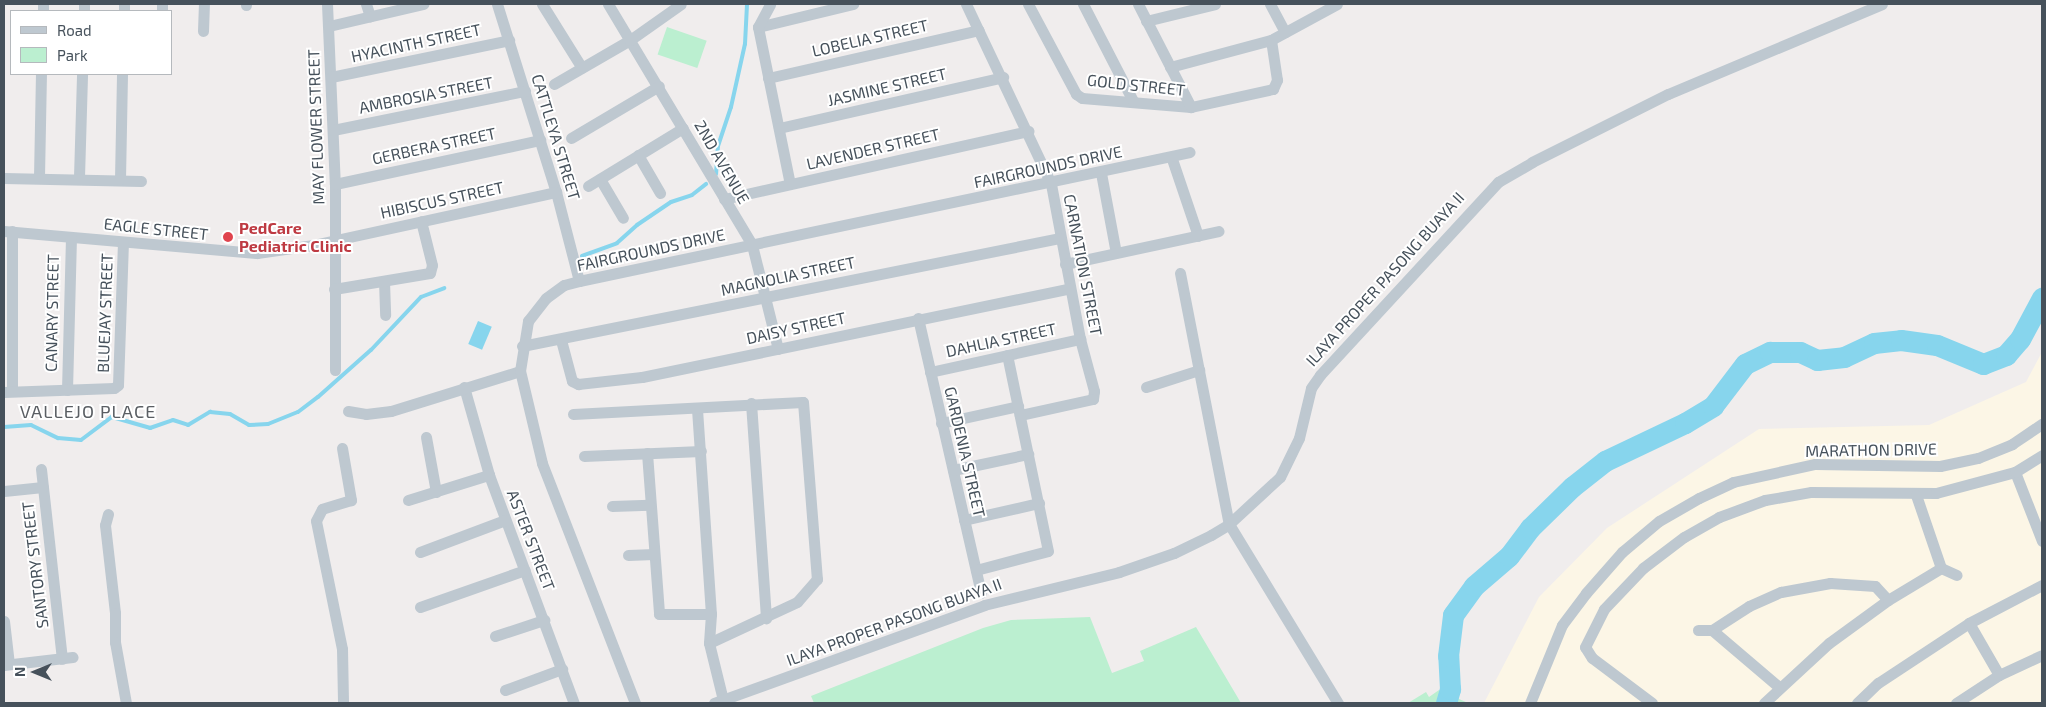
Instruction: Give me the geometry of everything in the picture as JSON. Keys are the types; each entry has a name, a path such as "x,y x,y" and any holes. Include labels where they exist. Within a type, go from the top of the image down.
{"street":[{"path":"203,32 204,4"},
{"name":"MAY FLOWER STREET","path":"327,4 335,184 335,370"},
{"path":"366,4 370,16"},
{"path":"329,26 419,4"},
{"name":"CATTLEYA STREET","path":"497,4 556,192 579,282"},
{"path":"542,4 582,68"},
{"name":"2ND AVENUE","path":"608,4 752,245 778,349"},
{"path":"770,4 758,27 790,184"},
{"path":"758,27 853,4"},
{"name":"CARNATION STREET","path":"966,4 1003,77 1051,184 1080,339 1094,391 1093,399 1019,411"},
{"name":"GOLD STREET","path":"1028,4 1078,96 1191,107 1276,87 1271,40"},
{"path":"1083,4 1133,100"},
{"path":"1138,4 1191,107"},
{"path":"1146,21 1215,4"},
{"path":"1270,4 1285,32"},
{"name":"ILAYA PROPER PASONG BUAYA II","path":"719,701 984,605 1119,572 1174,553 1229,524 1280,477 1299,438 1311,388 1320,375 1498,182 1532,162 1668,94 1882,4"},
{"path":"554,84 630,40 676,5"},
{"path":"1170,67 1271,40 1331,5"},
{"name":"LOBELIA STREET","path":"768,78 979,30"},
{"name":"HYACINTH STREET","path":"331,78 509,40"},
{"path":"39,177 41,75"},
{"path":"80,178 82,75"},
{"path":"120,179 122,75"},
{"name":"JASMINE STREET","path":"778,128 1003,77"},
{"path":"571,138 658,86"},
{"name":"AMBROSIA STREET","path":"333,130 525,91"},
{"path":"588,186 683,128"},
{"name":"LAVENDER STREET","path":"724,199 1028,130"},
{"name":"GERBERA STREET","path":"335,184 540,140"},
{"name":"FAIRGROUNDS DRIVE","path":"632,702 542,463 520,371 522,346 528,321 540,305 564,285 1172,159 1190,152"},
{"path":"638,155 660,193"},
{"path":"1172,159 1198,236"},
{"path":"1101,173 1116,253"},
{"path":"4,178 39,177 141,181"},
{"path":"600,179 623,218"},
{"name":"HIBISCUS STREET","path":"334,239 556,192"},
{"path":"334,289 430,273 432,265 421,221"},
{"path":"8,231 8,391 67,390"},
{"name":"EAGLE STREET","path":"8,231 123,243 257,253 334,239"},
{"path":"1065,264 1219,232"},
{"name":"CANARY STREET","path":"67,390 71,237"},
{"name":"MAGNOLIA STREET","path":"522,346 561,340 1060,238"},
{"name":"BLUEJAY STREET","path":"67,390 118,385 123,243"},
{"path":"1180,273 1229,524 1338,703"},
{"path":"384,281 386,315"},
{"name":"DAISY STREET","path":"561,340 572,381 578,384 642,376 1070,288"},
{"name":"GARDENIA STREET","path":"918,318 981,593"},
{"name":"DAHLIA STREET","path":"930,372 1080,339"},
{"path":"976,570 1046,554 1048,546 1007,355"},
{"path":"1146,387 1168,378 1199,370"},
{"path":"348,411 366,414 391,411 520,371"},
{"name":"ASTER STREET","path":"464,387 489,475 574,703"},
{"path":"573,414 698,409 799,400 804,404 818,574 797,602 710,643"},
{"path":"751,403 766,618"},
{"path":"698,409 711,614 710,643 719,701"},
{"path":"941,423 1019,411"},
{"name":"MARATHON DRIVE","path":"1530,703 1562,625 1586,593 1622,552 1659,521 1699,498 1732,482 1815,464 1940,466 1978,458 2012,444 2042,424"},
{"path":"426,436 436,492"},
{"path":"342,448 351,500 322,509 316,521 342,649 342,703"},
{"path":"584,456 701,451"},
{"path":"647,453 649,505 659,614 711,614"},
{"path":"952,470 1028,454"},
{"path":"1652,703 1592,658 1585,647 1604,609 1643,568 1684,537 1719,517 1765,500 1810,492 1843,491 1916,495 1981,484 2015,472 2042,455"},
{"name":"SANTORY STREET","path":"7,664 68,658 41,469"},
{"path":"2015,472 2042,541"},
{"path":"408,500 489,475"},
{"path":"4,491 43,487"},
{"path":"1916,495 1941,568 1957,575"},
{"path":"964,520 1039,503"},
{"path":"612,506 649,505"},
{"path":"108,514 105,525 116,614 115,642 126,703"},
{"path":"420,552 506,520"},
{"path":"628,555 654,554"},
{"path":"1764,703 1779,687 1829,643 1888,600 1941,568"},
{"path":"420,607 525,570"},
{"path":"1698,630 1712,630 1749,606 1782,592 1830,583 1875,586 1888,600"},
{"path":"1857,703 1878,683 1969,623 2042,585"},
{"path":"495,636 544,620"},
{"path":"4,621 7,664"},
{"path":"1969,623 1999,675"},
{"path":"1712,630 1779,687"},
{"path":"1958,703 1999,675 2042,656"},
{"path":"505,690 562,669"}],"shaded area":[{"path":"2042,352 2042,703 1484,703 1539,597 1607,528 1759,429 1929,425 2026,382"}],"green space":[{"path":"667,27 707,41 697,68 658,54"},
{"path":"1090,617 1112,673 1144,661 1140,651 1196,627 1241,703 814,703 811,696 983,628 1011,620"},
{"path":"1439,690 1468,703 1408,703 1426,692 1429,697"}],"water":[{"path":"478,321 492,327 482,350 468,344"}],"waterway":[{"path":"716,174 718,146 731,107 745,44 747,4"},
{"path":"582,256 617,243 637,225 671,202 692,195 706,184"},
{"path":"4,427 31,425 58,438 81,440 112,417 150,428 173,420 188,425 210,412 230,414 249,425 268,424 298,412 318,397 371,350 421,297 444,288"},
{"path":"1446,703 1450,689 1448,656 1453,615 1474,586 1509,556 1530,528 1572,487 1605,461 1685,423 1713,406 1745,364 1770,352 1800,352 1817,360 1844,357 1874,343 1901,340 1937,345 1983,364 2006,355 2020,339 2042,298"}],"place":[{"name":"PedCare Pediatric Clinic","path":"228,237"}],"district":[{"name":"VALLEJO PLACE","path":"88,411"}]}
